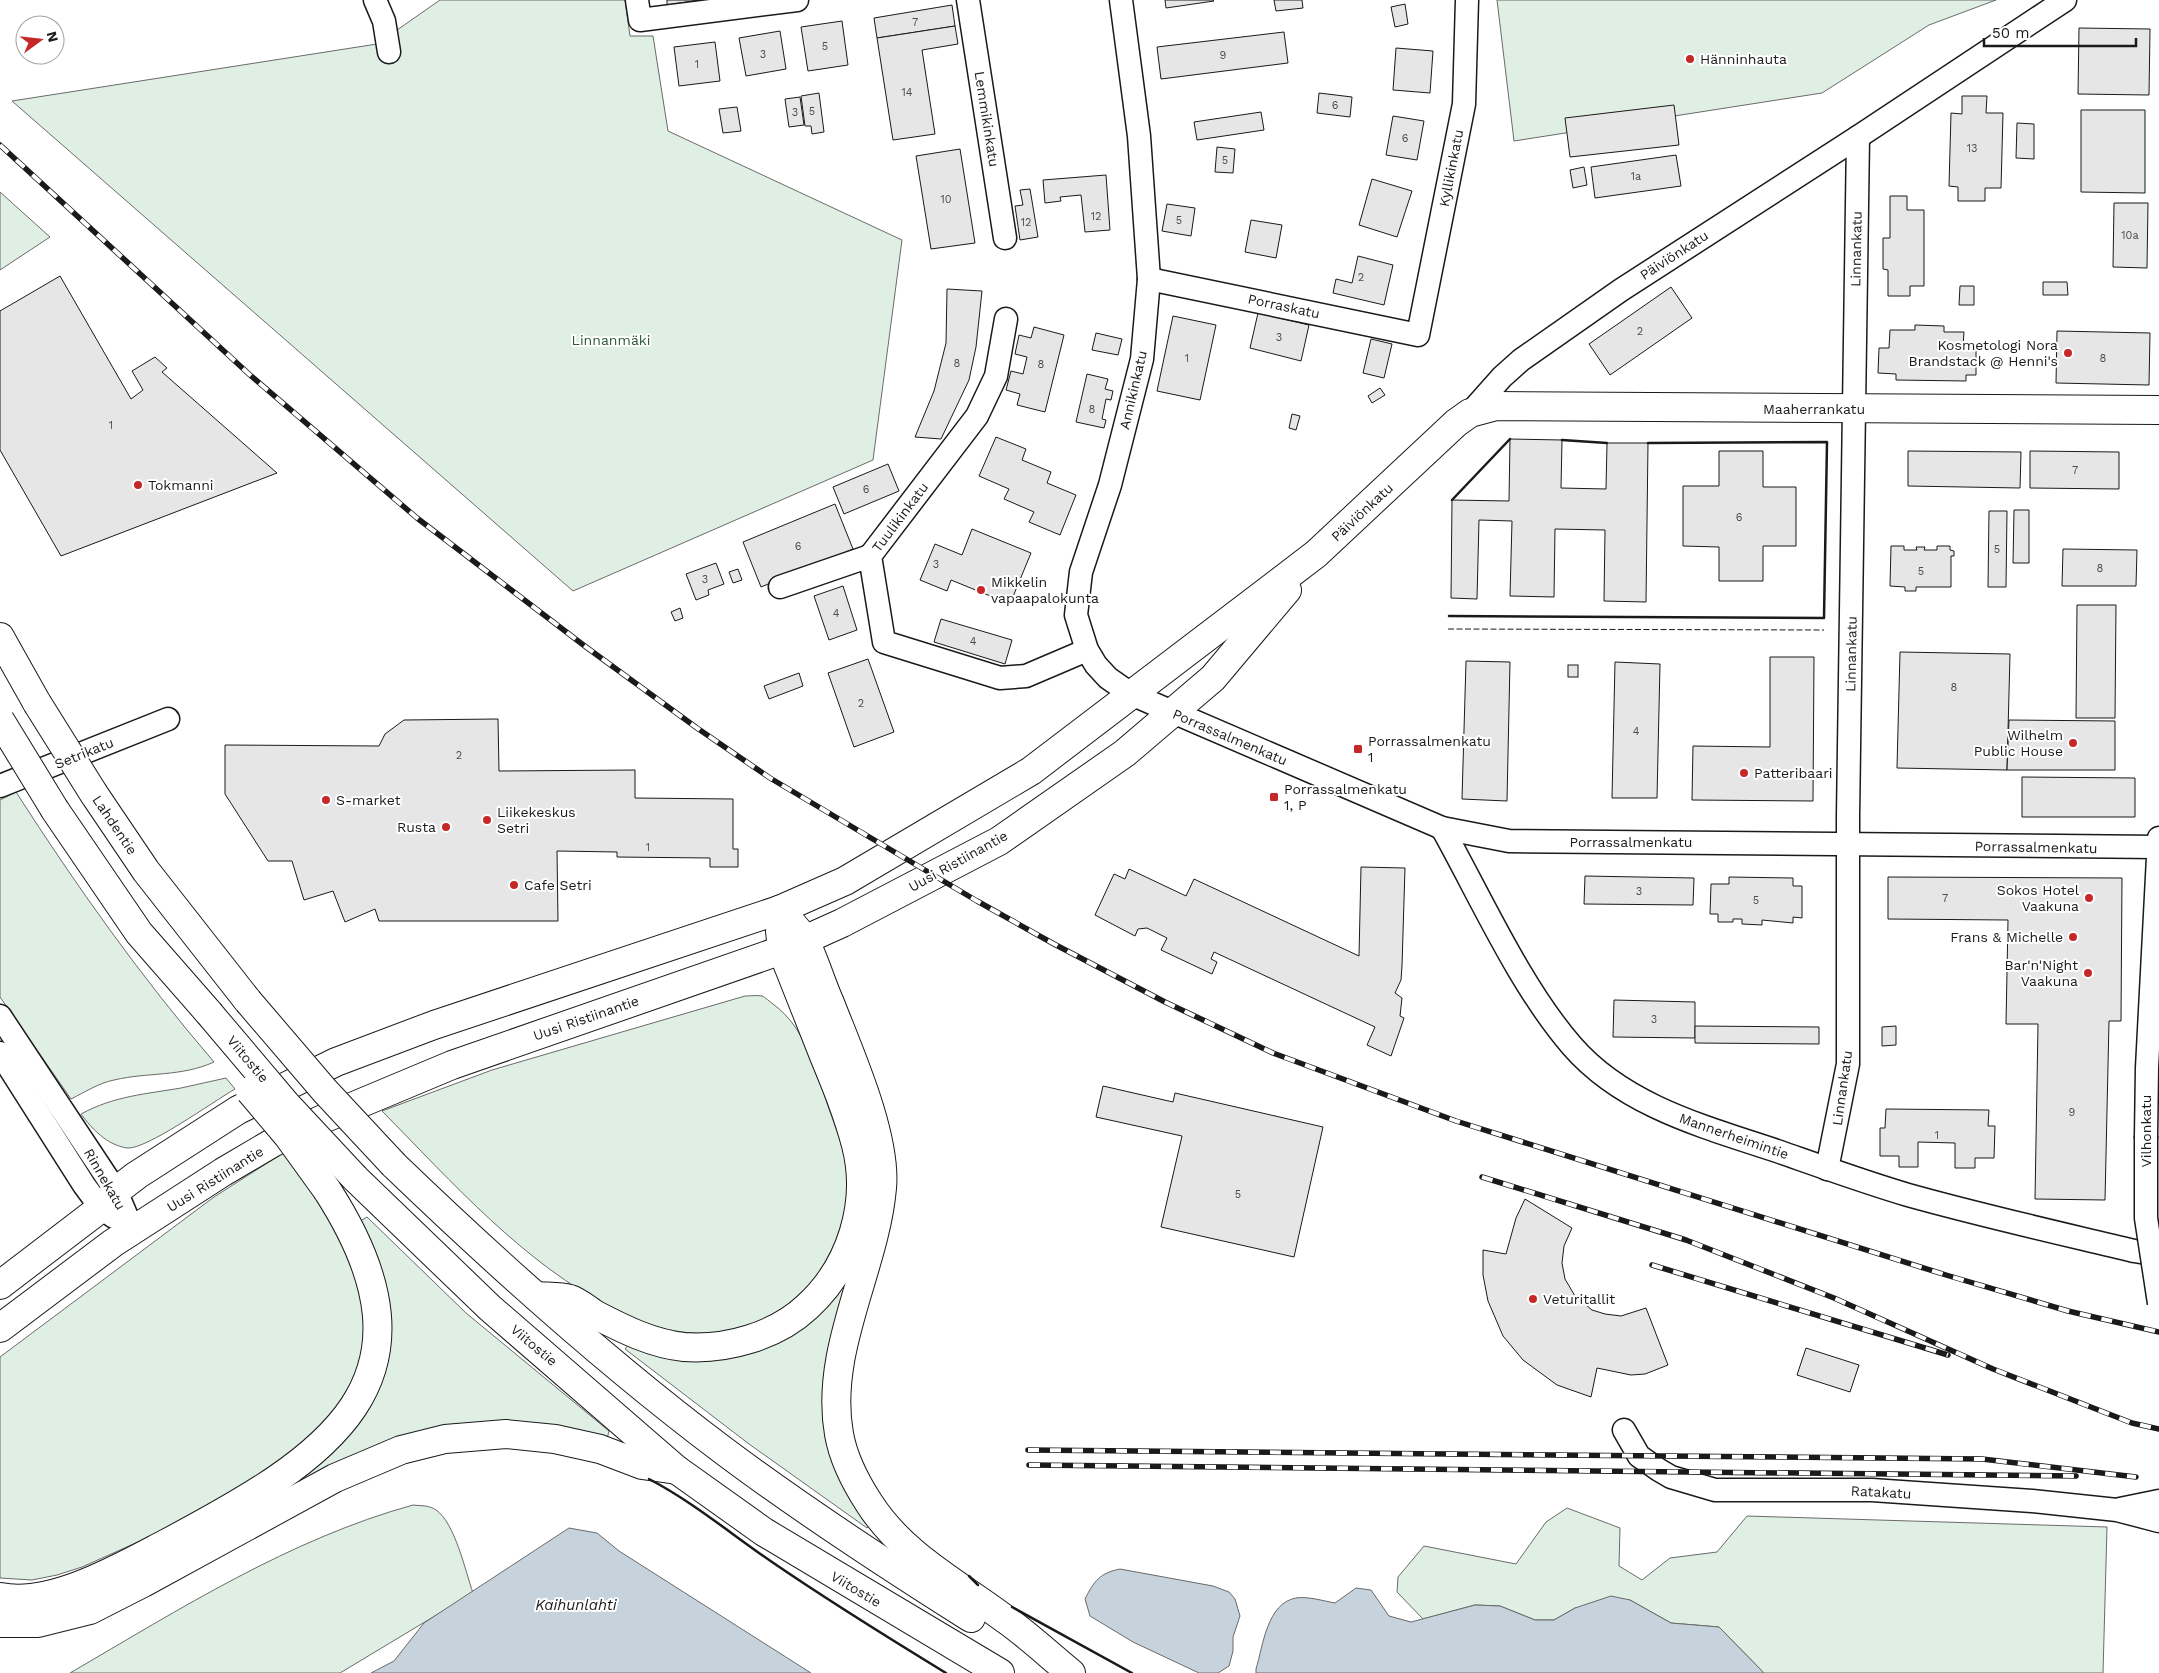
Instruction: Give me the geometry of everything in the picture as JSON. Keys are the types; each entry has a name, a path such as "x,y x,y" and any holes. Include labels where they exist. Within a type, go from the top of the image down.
{"main road":[{"name":"Maaherrankatu","path":"1470,413 1496,406 2159,410"},
{"name":"Päiviönkatu","path":"1131,694 1316,554 1456,423 1470,413"},
{"name":"Päiviönkatu","path":"1174,713 1213,678 1316,554"},
{"name":"Lahdentie","path":"0,637 94,794 146,871 248,1001 326,1092 394,1164 536,1296"},
{"path":"0,1285 108,1199 238,1110 336,1062 434,1025 779,910 845,881 1031,771 1105,716 1131,694"},
{"name":"Uusi Ristiinantie","path":"0,1328 113,1242 274,1142 323,1119 452,1065 793,944 842,923 999,841 1125,753 1174,713"},
{"name":"Viitostie","path":"0,719 56,810 199,1016 356,1178 490,1308 677,1470 764,1532 1000,1673"},
{"path":"779,910 793,944 857,1071 879,1145 883,1184 878,1222 841,1359 836,1396 838,1434 850,1469 869,1504 902,1543 931,1569 1005,1619 1069,1673"},
{"path":"536,1296 570,1300 622,1329 654,1340 684,1347 710,1346 761,1337 794,1319 820,1295 837,1273 850,1244 858,1215 860,1183 857,1147 793,944"},
{"path":"0,1597 45,1596 98,1580 249,1498 290,1470 340,1426 361,1398 373,1363 378,1324 372,1287 360,1251 344,1217 327,1190 199,1016"},
{"path":"536,1296 724,1451 858,1546 998,1635 1069,1673"},
{"path":"0,1623 38,1623 90,1610 335,1478 401,1450 445,1439 506,1434 555,1439 600,1450 642,1465 677,1470"}],"street":[{"path":"375,0 384,21 389,52"},
{"path":"639,10 797,0"},
{"name":"Lemmikinkatu","path":"968,0 1005,238"},
{"name":"Annikinkatu","path":"1121,0 1139,136 1149,279 1142,359 1110,485 1081,572 1076,615 1087,650 1096,665 1108,678 1131,694"},
{"name":"Kyllikinkatu","path":"1418,335 1464,104 1466,0"},
{"name":"Päiviönkatu","path":"1470,413 1502,377 1521,360 1620,290 1858,137 2065,0"},
{"name":"Linnankatu","path":"1827,1169 1848,1064 1848,844 1858,137"},
{"name":"Porraskatu","path":"1149,279 1418,335"},
{"name":"Tuulikinkatu","path":"1006,319 996,376 977,416 870,556 884,642 1000,678 1026,676 1087,650"},
{"path":"780,587 870,556"},
{"name":"Porrassalmenkatu","path":"1131,694 1442,828 1521,841 2159,848"},
{"name":"Setrikatu","path":"0,786 168,719"},
{"name":"Mannerheimintie","path":"1442,828 1524,978 1546,1012 1573,1047 1603,1075 1642,1101 1690,1122 1908,1195 2134,1251 2159,1255"},
{"name":"Vilhonkatu","path":"2159,838 2147,1068 2146,1136 2146,1218 2159,1303"},
{"name":"Rinnekatu","path":"0,1016 81,1138 108,1199"},
{"name":"Rinnekatu","path":"0,1053 62,1150 108,1199 133,1231"},
{"name":"Ratakatu","path":"1624,1430 1639,1456 1659,1470 1671,1477 1715,1490 1872,1490 2117,1510 2159,1522"},
{"path":"2117,1510 2159,1502"}],"green space":[{"name":"Linnanmäki","path":"440,0 625,0 630,36 653,36 668,131 902,240 873,460 573,591 12,101 377,44"},
{"name":"Hänninhauta","path":"1497,0 1996,0 1929,25 1822,93 1514,141"},
{"path":"0,192 50,237 0,270"},
{"path":"16,792 110,931 214,1062 189,1070 108,1081 71,1099 0,997 0,800"},
{"path":"745,996 766,998 794,1025 802,1038 814,1065 844,1155 848,1178 848,1200 839,1238 829,1259 816,1277 786,1305 764,1319 741,1328 717,1333 692,1333 667,1329 615,1310 582,1291 520,1246 491,1220 382,1111 492,1070"},
{"path":"226,1078 235,1089 180,1124 136,1147 127,1148 113,1144 95,1131 81,1114 118,1099"},
{"path":"286,1151 301,1170 346,1250 366,1304 362,1362 340,1403 319,1429 285,1458 244,1485 147,1538 82,1567 57,1575 32,1580 0,1578 0,1357 214,1197"},
{"path":"367,1217 466,1313 609,1431 607,1439 549,1425 292,1490 288,1483 328,1454 362,1419 376,1394 385,1370 390,1345 391,1320 381,1270 360,1221"},
{"path":"841,1283 851,1288 831,1367 872,1522 867,1528 749,1444 625,1349 630,1343 686,1358"},
{"path":"413,1505 431,1507 443,1516 454,1536 473,1593 340,1673 70,1673 194,1601 279,1556 367,1519"},
{"path":"1567,1508 1620,1528 1619,1566 1642,1580 1670,1558 1717,1552 1747,1516 2107,1527 2103,1673 1764,1673 1719,1627 1671,1623 1630,1600 1575,1608 1554,1620 1535,1620 1500,1606 1475,1605 1423,1619 1397,1592 1398,1577 1424,1546 1516,1564 1546,1522"}],"water":[{"name":"Kaihunlahti","path":"569,1528 597,1533 619,1551 811,1673 371,1673 394,1661 424,1623"},
{"path":"1120,1569 1213,1586 1229,1592 1235,1599 1240,1616 1233,1637 1233,1651 1229,1666 1218,1673 1199,1673 1133,1642 1090,1616 1085,1599 1091,1587 1107,1573"},
{"path":"1356,1588 1371,1590 1389,1616 1411,1622 1475,1605 1500,1606 1535,1620 1554,1620 1575,1608 1611,1596 1630,1600 1671,1623 1719,1627 1764,1673 1256,1673 1264,1638 1272,1617 1278,1608 1296,1598 1310,1598 1335,1603"}],"building":[{"path":"667,0 700,0 667,5"},
{"path":"1165,0 1213,0 1214,1 1166,8"},
{"path":"1274,0 1302,0 1303,8 1276,11"},
{"path":"1405,4 1408,24 1395,27 1391,7"},
{"path":"952,5 955,26 877,38 874,18"},
{"path":"842,21 848,65 808,71 801,27"},
{"path":"955,26 958,44 922,50 935,134 893,140 877,38"},
{"path":"2079,28 2150,29 2149,95 2078,94"},
{"path":"780,31 786,69 746,76 739,38"},
{"path":"1284,32 1288,63 1161,79 1157,47"},
{"path":"715,42 720,81 679,86 674,47"},
{"path":"1396,48 1433,51 1430,93 1393,90"},
{"path":"819,93 824,132 812,134 811,126 805,126 801,96"},
{"path":"1319,93 1352,97 1350,117 1317,113"},
{"path":"1962,96 1987,96 1986,113 2003,113 2001,188 1985,188 1985,201 1958,201 1958,187 1949,186 1951,113 1962,114"},
{"path":"800,97 804,125 789,127 785,99"},
{"path":"1674,105 1679,145 1570,157 1565,118"},
{"path":"737,107 741,131 723,133 719,109"},
{"path":"2081,110 2145,110 2145,193 2081,192"},
{"path":"1261,112 1264,130 1197,140 1194,122"},
{"path":"1393,116 1424,121 1417,160 1386,155"},
{"path":"2017,123 2034,124 2034,159 2016,158"},
{"path":"1217,147 1235,149 1233,173 1215,172"},
{"path":"960,149 975,243 931,249 916,156"},
{"path":"1676,155 1681,186 1595,198 1591,167"},
{"path":"1584,167 1587,185 1573,188 1570,170"},
{"path":"1106,175 1110,230 1085,232 1081,195 1060,197 1061,201 1045,203 1043,180"},
{"path":"1372,179 1412,191 1397,237 1359,225"},
{"path":"1030,189 1038,237 1020,240 1015,206 1023,205 1020,190"},
{"path":"1890,196 1907,196 1907,210 1924,210 1924,286 1910,286 1910,296 1888,296 1888,270 1883,269 1883,238 1890,238"},
{"path":"2114,203 2148,203 2147,268 2113,267"},
{"path":"1167,204 1195,208 1191,236 1162,231"},
{"path":"1251,220 1282,225 1276,258 1245,252"},
{"path":"1358,256 1393,265 1384,305 1333,293 1336,279 1352,283"},
{"path":"60,276 131,399 143,390 132,371 155,357 167,368 162,372 277,473 61,556 0,450 0,311"},
{"path":"2043,282 2067,282 2068,295 2043,295"},
{"path":"1960,286 1974,286 1974,305 1959,305"},
{"path":"1671,287 1692,318 1610,375 1589,344"},
{"path":"947,289 982,291 976,347 969,380 941,439 915,437 934,391 946,343"},
{"path":"1258,313 1309,325 1301,361 1250,348"},
{"path":"1173,316 1216,325 1200,400 1157,391"},
{"path":"1915,325 1944,326 1944,332 1964,332 1963,346 1976,346 1976,375 1966,375 1966,381 1896,380 1896,374 1878,373 1879,348 1889,348 1890,330 1915,330"},
{"path":"1034,327 1064,335 1045,412 1017,405 1020,394 1006,390 1011,371 1023,374 1027,357 1015,354 1019,335 1031,338"},
{"path":"2057,331 2150,333 2149,385 2056,383"},
{"path":"1096,333 1122,339 1118,355 1092,350"},
{"path":"1371,339 1392,344 1384,378 1363,373"},
{"path":"1087,374 1108,379 1105,389 1113,391 1111,400 1106,399 1102,419 1106,420 1104,428 1076,422"},
{"path":"1380,388 1385,395 1372,403 1368,396"},
{"path":"1292,414 1300,416 1296,430 1289,428"},
{"path":"996,437 1026,449 1022,460 1051,472 1047,483 1076,495 1060,535 1029,522 1034,512 1004,499 1009,489 979,476"},
{"path":"1510,439 1562,440 1561,488 1606,489 1607,443 1648,443 1646,602 1604,601 1605,530 1555,529 1554,597 1510,596 1512,521 1479,520 1477,599 1451,598 1452,500 1509,501"},
{"path":"1719,451 1763,451 1763,487 1796,487 1796,546 1763,546 1763,581 1719,581 1719,547 1683,546 1683,486 1719,486"},
{"path":"1908,451 2021,452 2020,488 1908,486"},
{"path":"2030,451 2119,452 2119,489 2030,488"},
{"path":"888,464 899,491 844,514 833,487"},
{"path":"835,504 853,549 761,587 743,542"},
{"path":"2014,510 2029,510 2029,563 2013,563"},
{"path":"1989,511 2007,511 2006,587 1988,587"},
{"path":"972,529 1031,553 1010,604 951,580 947,591 920,580 935,544 962,555"},
{"path":"1891,546 1904,546 1904,550 1917,550 1916,547 1925,547 1924,550 1937,550 1937,546 1950,546 1950,550 1954,551 1954,556 1951,556 1951,587 1916,587 1916,591 1905,591 1905,587 1890,586"},
{"path":"2063,549 2137,550 2136,586 2062,586"},
{"path":"716,563 724,584 708,590 709,595 696,600 686,574"},
{"path":"738,569 742,580 733,583 729,572"},
{"path":"843,586 857,630 829,640 814,596"},
{"path":"2077,605 2116,605 2115,718 2076,718"},
{"path":"680,608 683,618 675,621 671,612"},
{"path":"941,619 1012,640 1005,664 934,642"},
{"path":"1900,652 2010,654 2007,770 1897,768"},
{"path":"1770,657 1814,657 1813,801 1692,800 1693,746 1770,747"},
{"path":"868,659 894,732 854,747 828,673"},
{"path":"1466,661 1510,662 1507,801 1462,799"},
{"path":"1615,662 1660,664 1657,798 1612,798"},
{"path":"1568,665 1578,665 1578,677 1568,677"},
{"path":"799,673 803,686 769,699 764,686"},
{"name":"Liikekeskus Setri","path":"498,719 499,771 635,770 635,798 733,799 733,849 738,849 738,867 710,867 710,858 617,857 617,852 557,851 558,921 379,921 375,909 345,922 333,891 304,900 292,861 268,861 225,794 225,745 379,746 385,734 404,720"},
{"path":"2009,720 2115,721 2115,770 2007,770"},
{"path":"2022,777 2135,778 2135,817 2022,817"},
{"path":"1361,867 1405,868 1401,980 1395,993 1402,998 1400,1016 1404,1018 1391,1056 1367,1045 1375,1027 1214,952 1211,959 1217,962 1212,974 1161,950 1167,938 1147,928 1138,929 1135,936 1095,915 1114,874 1125,879 1129,869 1186,896 1194,879 1359,956"},
{"path":"1585,876 1694,878 1693,905 1584,904"},
{"path":"1729,877 1793,878 1793,886 1802,886 1802,918 1793,917 1793,923 1762,920 1762,925 1742,924 1742,919 1733,919 1733,922 1718,922 1718,914 1710,914 1711,884 1729,884"},
{"path":"1888,877 2122,878 2121,1021 2109,1021 2105,1200 2035,1199 2038,1024 2006,1024 2008,920 1888,919"},
{"path":"1614,1000 1695,1002 1695,1038 1613,1037"},
{"path":"1695,1026 1819,1027 1819,1044 1695,1043"},
{"path":"1896,1026 1896,1045 1882,1046 1882,1027"},
{"path":"1103,1086 1173,1102 1175,1093 1323,1127 1294,1257 1161,1227 1182,1136 1096,1117"},
{"path":"1886,1109 1989,1110 1988,1126 1995,1126 1994,1158 1975,1158 1975,1168 1955,1168 1955,1143 1918,1142 1918,1167 1899,1167 1899,1156 1880,1156 1880,1128 1885,1128"},
{"name":"Veturitallit","path":"1525,1199 1572,1228 1564,1246 1562,1263 1565,1279 1575,1296 1592,1310 1605,1314 1621,1316 1646,1308 1668,1365 1645,1374 1631,1375 1597,1368 1591,1397 1557,1385 1523,1360 1503,1336 1488,1301 1483,1275 1483,1250 1506,1254 1516,1218"},
{"path":"1806,1348 1859,1365 1850,1392 1797,1375"}],"railway":[{"path":"0,145 250,375 417,518 586,647 697,728 770,778 977,901 1054,944 1165,1002 1273,1053 1456,1121 1946,1275 2068,1311 2159,1332"},
{"path":"1482,1177 1686,1240 1834,1298 1993,1369 2132,1423 2159,1429"},
{"path":"1652,1265 1948,1355"},
{"path":"1028,1450 1982,1459 2136,1477"},
{"path":"1029,1465 2076,1476"}],"fence":[{"path":"1448,629 1824,630"}],"wall":[{"path":"1452,500 1510,439"},
{"path":"1562,440 1607,443"},
{"path":"1449,616 1824,618 1827,442 1648,443"},
{"path":"649,1479 696,1508 815,1591 946,1673"},
{"path":"969,1576 978,1585"},
{"path":"1012,1607 1132,1673"}],"place":[{"name":"Hänninhauta","path":"1690,59"},
{"name":"Kosmetologi Nora Brandstack @ Henni's","path":"2068,353"},
{"name":"Tokmanni","path":"138,485"},
{"name":"Mikkelin vapaapalokunta","path":"981,590"},
{"name":"Wilhelm Public House","path":"2073,743"},
{"name":"Porrassalmenkatu 1","path":"1358,749"},
{"name":"Patteribaari","path":"1744,773"},
{"name":"Porrassalmenkatu 1, P","path":"1274,797"},
{"name":"S-market","path":"326,800"},
{"name":"Liikekeskus Setri","path":"487,820"},
{"name":"Rusta","path":"446,827"},
{"name":"Cafe Setri","path":"514,885"},
{"name":"Sokos Hotel Vaakuna","path":"2089,898"},
{"name":"Frans & Michelle","path":"2073,937"},
{"name":"Bar'n'Night Vaakuna","path":"2088,973"},
{"name":"Veturitallit","path":"1533,1299"}]}
